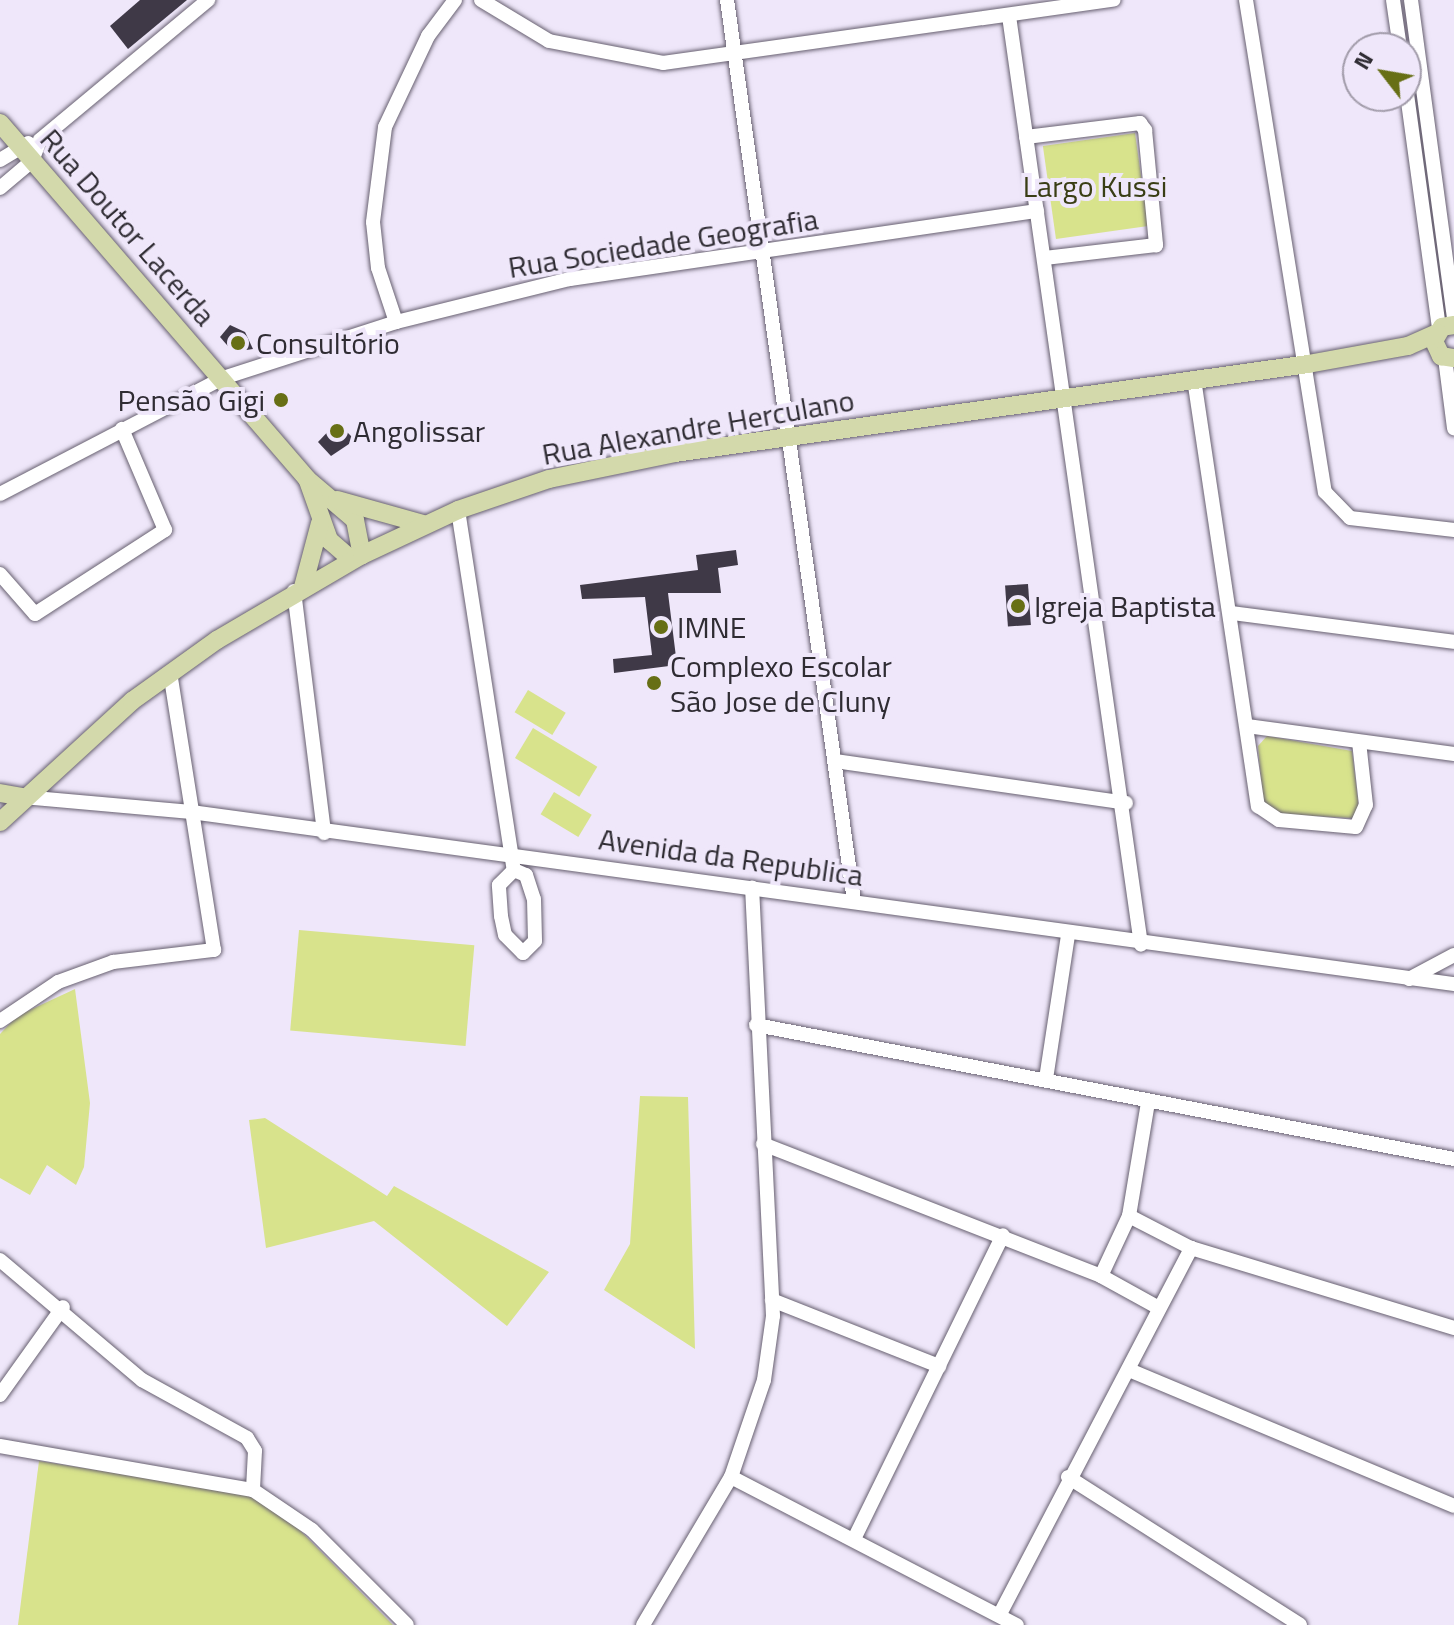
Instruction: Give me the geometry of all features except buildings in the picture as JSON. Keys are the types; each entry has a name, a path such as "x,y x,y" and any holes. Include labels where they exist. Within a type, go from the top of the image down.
{"main road":[{"name":"Rua Doutor Lacerda","path":"0,123 307,479 325,505 329,540 357,557"},
{"name":"Rua Alexandre Herculano","path":"0,822 23,797 170,672 298,589 423,524 458,510 608,466 786,436 1308,364 1408,346 1446,326"},
{"path":"1446,326 1447,357"},
{"name":"Rua Alexandre Herculano","path":"1408,346 1447,357"},
{"path":"298,589 319,542 325,505 423,524"},
{"name":"Rua Doutor Lacerda","path":"325,505 355,520 357,557"},
{"name":"Avenida da Republica","path":"0,793 23,797"}],"street":[{"path":"0,188 32,161 40,140 208,0"},
{"path":"396,322 378,268 373,222 385,127 415,60 455,0"},
{"path":"481,0 549,41 589,53 663,63 1114,0"},
{"path":"727,0 786,436 854,901"},
{"path":"1246,0 1331,507 1350,518 1454,530"},
{"path":"1393,0 1398,32"},
{"path":"1411,0 1447,188 1446,326"},
{"path":"1009,16 1062,396 1126,803 1141,945"},
{"path":"1410,112 1446,326"},
{"path":"1026,137 1140,123 1145,130 1156,245 1045,258"},
{"path":"0,160 18,144 40,140"},
{"name":"Rua Sociedade Geografia","path":"0,494 223,378 396,322 570,279 1037,211"},
{"path":"1447,357 1454,428"},
{"path":"1194,379 1232,613 1258,806 1279,820 1356,827 1366,805 1359,742"},
{"path":"0,574 35,614 165,530 122,429"},
{"path":"458,510 513,864 526,875 534,899 535,941 523,953 505,935 501,916 499,885 513,864"},
{"path":"298,589 324,833"},
{"path":"1232,613 1454,642"},
{"path":"0,1021 58,982 113,962 214,950 170,672"},
{"path":"1247,726 1454,754"},
{"path":"835,761 1126,803"},
{"name":"Avenida da Republica","path":"23,797 191,812 513,864 854,901 1068,936 1454,984"},
{"path":"643,1625 731,1477 764,1380 772,1300 756,1025 752,888"},
{"path":"1046,1079 1068,936"},
{"path":"1409,979 1454,955"},
{"path":"756,1025 1046,1079 1148,1103 1454,1159"},
{"path":"1101,1276 1129,1216 1148,1103"},
{"path":"763,1144 1003,1235 1101,1276 1159,1308"},
{"path":"1129,1216 1191,1248 1454,1328"},
{"path":"855,1537 1003,1235"},
{"path":"1001,1612 1068,1477 1129,1370 1191,1248"},
{"path":"0,1260 63,1307 142,1380 252,1443 253,1490"},
{"path":"772,1300 939,1366"},
{"path":"0,1395 63,1307"},
{"path":"1129,1370 1454,1506"},
{"path":"0,1446 253,1490 312,1530 407,1625"},
{"path":"731,1477 1001,1612 1017,1625"},
{"path":"1068,1477 1300,1625"}],"green space":[{"name":"Largo Kussi","path":"1135,133 1148,226 1056,239 1043,146"},
{"path":"528,690 566,713 552,735 515,712"},
{"path":"533,728 597,767 579,797 515,758"},
{"path":"1267,736 1352,751 1359,808 1352,818 1272,814 1263,802 1258,746"},
{"path":"554,792 592,815 578,837 541,814"},
{"path":"299,930 474,945 466,1046 290,1031"},
{"path":"75,989 90,1103 84,1167 76,1185 47,1165 30,1195 0,1178 0,1034 17,1016"},
{"path":"640,1096 688,1097 695,1349 604,1290 630,1244"},
{"path":"265,1118 387,1196 394,1186 549,1272 507,1326 374,1221 266,1248 249,1120"},
{"path":"39,1461 248,1494 280,1510 393,1625 18,1625"}],"place":[{"name":"Consultório","path":"238,343"},
{"name":"Pensão Gigi","path":"281,400"},
{"name":"Angolissar","path":"337,431"},
{"name":"Igreja Baptista","path":"1018,606"},
{"name":"IMNE","path":"661,627"},
{"name":"Complexo Escolar São Jose de Cluny","path":"654,683"}]}
